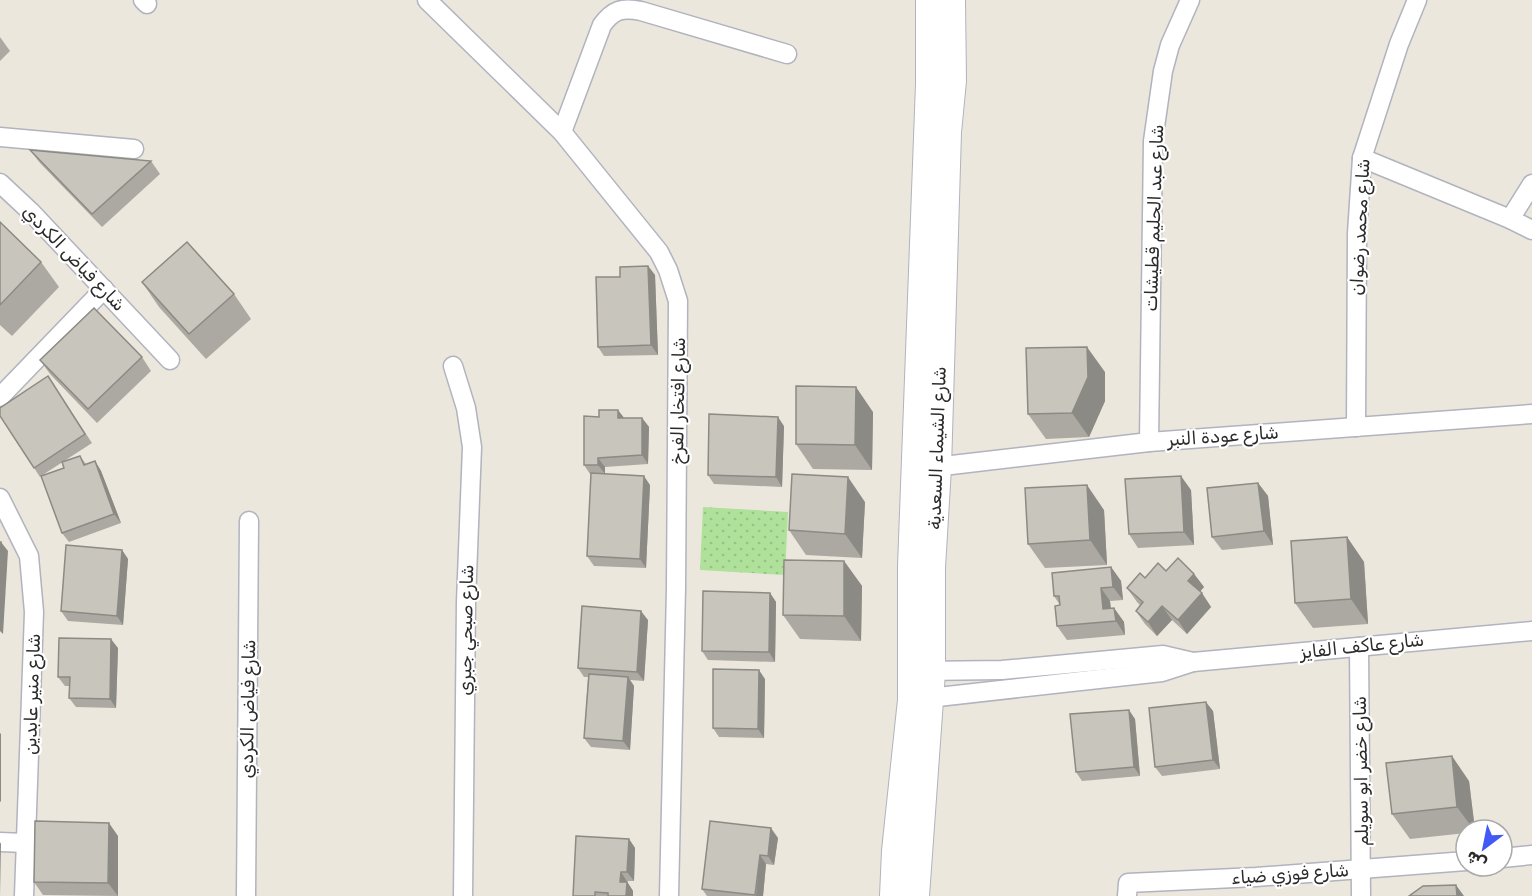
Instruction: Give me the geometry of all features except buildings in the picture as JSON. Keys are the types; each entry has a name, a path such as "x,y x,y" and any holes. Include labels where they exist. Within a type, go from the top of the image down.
{"street":[{"name":"شارع افتخار الفرخ","path":"427,0 562,132 659,252 668,270 678,301 676,588 669,896"},
{"name":"شارع الشيماء السعدية","path":"916,896 922,671 932,567 927,468 929,0"},
{"name":"شارع الشيماء السعدية","path":"927,468 954,49 952,0"},
{"name":"شارع عبد الحليم قطيشات","path":"1149,442 1153,141 1163,71 1170,45 1190,0"},
{"name":"شارع محمد رضوان","path":"1356,427 1357,233 1362,158 1399,44 1417,0"},
{"path":"562,132 602,26 614,12 620,9 641,11 787,54"},
{"path":"0,137 134,149"},
{"path":"1362,158 1532,230"},
{"name":"شارع فياض الكردي","path":"0,183 170,360"},
{"path":"1510,219 1532,184"},
{"path":"0,397 104,289"},
{"name":"شارع صبحي جبري","path":"453,366 466,408 472,447 466,602 463,896"},
{"name":"شارع عودة النبر","path":"927,468 1149,442 1532,414"},
{"name":"شارع منير عابدين","path":"0,498 29,556 34,612 24,896"},
{"name":"شارع فياض الكردي","path":"246,896 249,521"},
{"name":"شارع عاكف الفايز","path":"921,699 1162,672 1193,662 1532,631"},
{"name":"شارع خضر ابو سويلم","path":"1359,646 1361,896"},
{"name":"شارع عاكف الفايز","path":"922,671 1002,670 1163,655 1193,662"},
{"name":"شارع الشيماء السعدية","path":"893,896 921,699"},
{"path":"0,842 25,843"},
{"path":"1514,857 1532,855"},
{"name":"شارع فوزي ضياء","path":"1127,896 1128,882 1454,862"}],"green space":[{"path":"703,507 788,512 785,575 700,570"}]}
